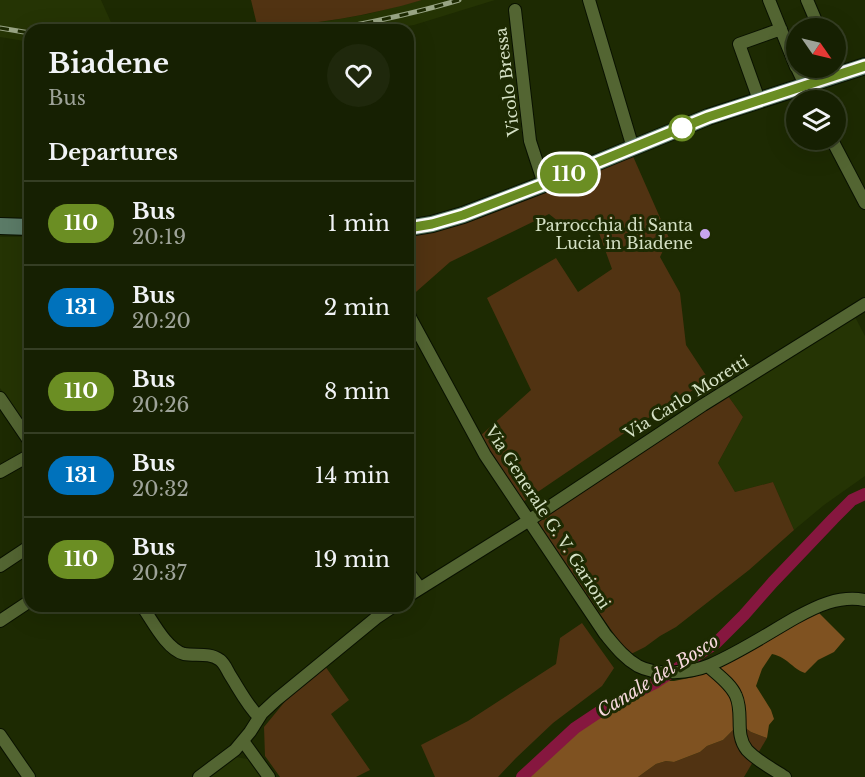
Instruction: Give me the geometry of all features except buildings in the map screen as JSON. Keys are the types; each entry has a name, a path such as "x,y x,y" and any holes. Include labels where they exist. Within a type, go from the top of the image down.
{"main road":[{"path":"846,69 865,66"},
{"path":"812,90 827,78"},
{"path":"414,227 463,215 708,117 759,100 786,96"},
{"path":"0,226 24,227"}],"street":[{"path":"589,0 633,148"},
{"path":"769,0 786,41"},
{"path":"807,0 815,18"},
{"name":"Vicolo Bressa","path":"515,10 530,141 544,184"},
{"path":"759,100 739,44 781,29"},
{"path":"837,150 865,203"},
{"name":"Via Carlo Moretti","path":"414,592 703,405 865,304"},
{"name":"Via Generale G. V. Garioni","path":"414,325 485,456 614,646 639,666 654,671 687,671 708,666"},
{"path":"0,398 24,433"},
{"path":"0,472 24,459"},
{"path":"0,566 24,550"},
{"path":"414,580 420,588"},
{"path":"785,777 747,749 741,738 738,723 737,698 730,687 708,666 813,609 843,599 865,600"},
{"path":"0,621 24,605"},
{"path":"146,612 173,648 185,654 208,655 219,659 259,717"},
{"path":"199,777 235,750 259,717 287,691 385,612"},
{"path":"0,735 29,777"},
{"path":"243,741 268,777"}],"shaded area":[{"path":"0,0 101,0 112,24 24,24 24,41 0,37"},
{"path":"251,0 422,0 341,19 306,24 257,24"},
{"path":"422,0 495,0 414,25 302,24 368,14"},
{"path":"632,154 669,238 660,257 680,293 686,345 709,380 626,432 520,504 480,436 531,390 487,298 556,258 578,292 612,269 595,222 563,225 549,214 450,262 414,294 414,229"},
{"path":"0,237 24,237 24,423 0,388"},
{"path":"853,313 865,336 865,476 794,530 773,482 735,492 718,463 743,417 726,393"},
{"path":"726,393 743,417 718,463 735,492 773,482 794,530 749,570 676,627 629,655 532,519"},
{"path":"818,612 845,639 834,652 818,660 805,673 772,654 762,669 756,686 774,719 769,725 767,738 744,727 735,728 723,740 707,746 700,752 674,762 666,761 656,764 638,777 521,777 563,736 604,707 621,704 664,681 694,677"},
{"path":"582,623 614,668 602,686 553,723 498,777 435,777 421,745 468,721 556,664 560,638"},
{"path":"325,666 349,700 331,714 370,770 356,777 280,777 265,756 264,727 287,699"},
{"path":"744,727 767,738 744,777 638,777 656,764 666,761 674,762 700,752 707,746 723,740 735,728"},
{"path":"235,757 248,759 262,777 210,777"}],"waterway":[{"name":"Canale del Bosco","path":"522,777 575,728 602,710 655,683 716,643 833,519 852,500 865,494"}],"railway":[{"path":"359,24 459,0"},
{"path":"0,28 24,32"}],"bus line":[{"name":"110","path":"414,227 463,215 708,117 865,66"}],"place":[{"name":"Parrocchia di Santa Lucia in Biadene","path":"705,234"}]}
